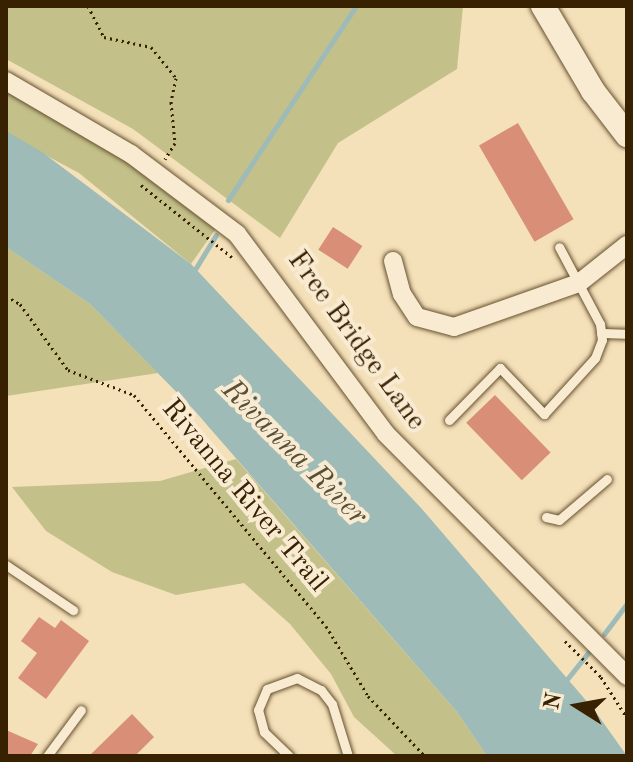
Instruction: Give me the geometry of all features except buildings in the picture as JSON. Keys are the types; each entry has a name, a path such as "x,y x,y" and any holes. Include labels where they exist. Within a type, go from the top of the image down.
{"main road":[{"path":"543,6 571,57 627,135"}],"street":[{"name":"Free Bridge Lane","path":"6,81 157,173 257,254 386,434 627,676"},
{"path":"393,261 402,294 417,317 454,327 579,283 627,245"}],"lane":[{"path":"449,420 500,368 544,414 595,358 601,333 559,247"},
{"path":"601,333 627,334"},
{"path":"546,517 559,520 607,479"},
{"path":"6,565 73,610"},
{"path":"289,756 264,732 258,710 267,689 297,678 321,690 332,704 348,756"},
{"path":"47,756 81,710"}],"path":[{"path":"88,6 104,37 151,47 176,78 171,102 175,143 157,173"},
{"path":"192,225 223,251"},
{"name":"Rivanna River Trail","path":"6,296 20,304 68,370 134,395 326,626 368,696 425,756"},
{"path":"570,647 592,670 627,718"}],"shaded area":[{"path":"6,6 463,6 457,69 338,143 280,238 133,129 6,59"},
{"path":"6,83 221,221 191,264 79,173 6,134"},
{"path":"6,247 90,304 158,373 6,396"},
{"path":"236,459 457,712 487,756 397,756 354,717 331,674 290,624 244,583 176,595 112,572 46,531 12,487 160,481"}],"water":[{"name":"Rivanna River","path":"6,131 42,152 191,264 422,509 595,711 627,756 487,756 457,712 194,410 90,304 6,247"}],"waterway":[{"path":"228,200 356,6"},
{"path":"194,271 216,235"},
{"path":"604,634 627,603"},
{"path":"564,683 591,649"}]}
